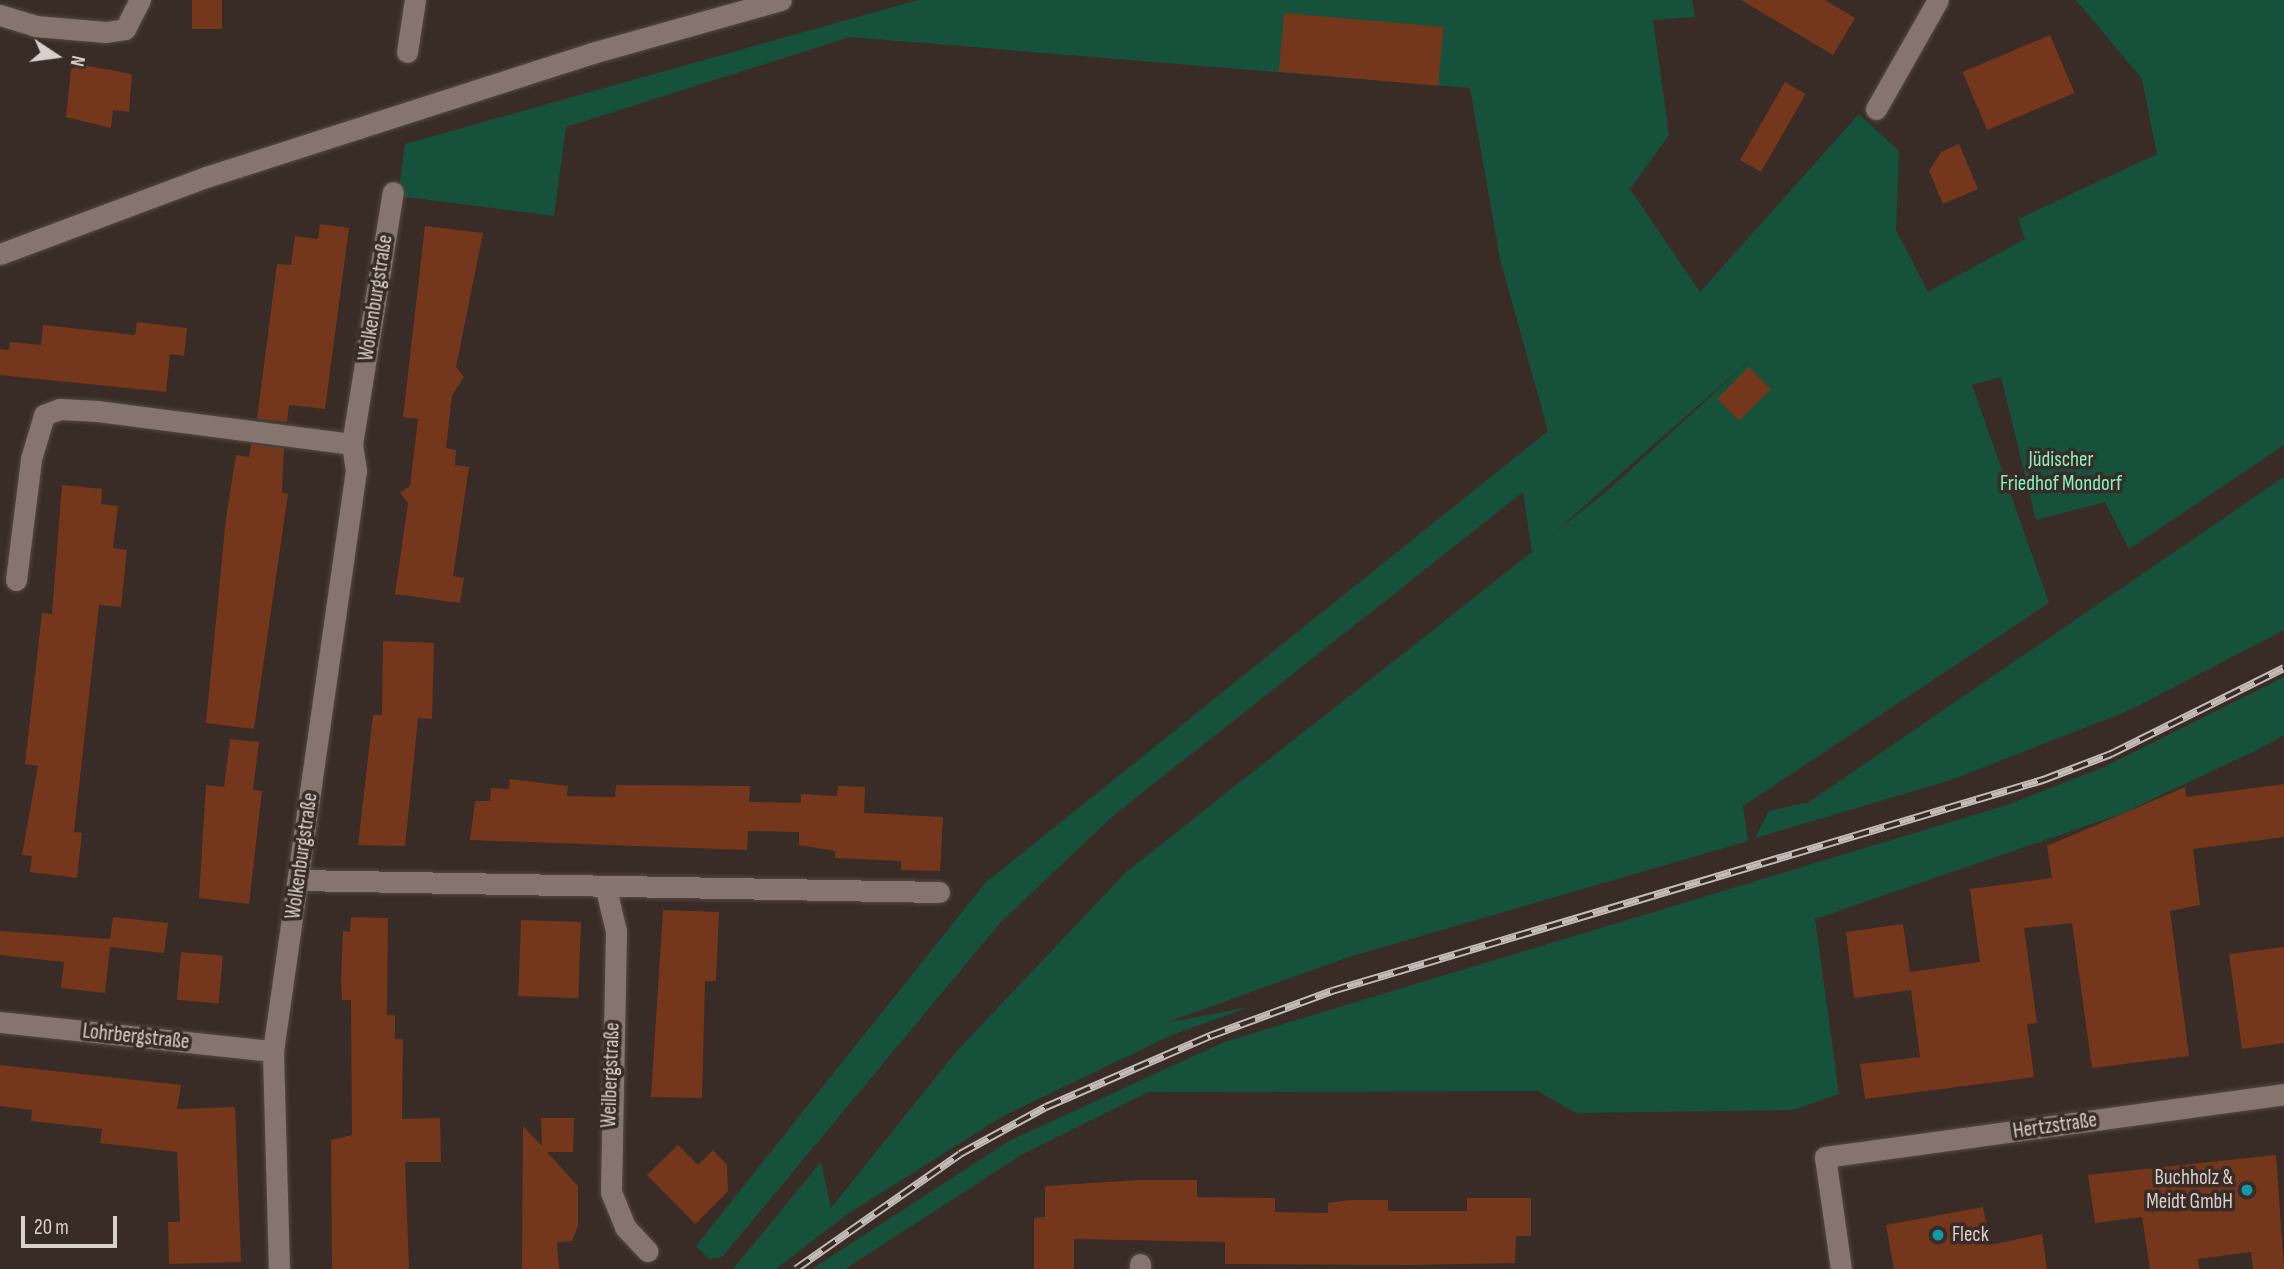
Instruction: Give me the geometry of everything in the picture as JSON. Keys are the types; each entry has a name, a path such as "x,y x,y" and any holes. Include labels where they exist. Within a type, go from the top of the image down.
{"street":[{"path":"0,15 35,26 106,32 125,29 140,0"},
{"path":"407,52 415,0"},
{"path":"0,254 206,177 592,53 781,0"},
{"path":"1876,109 1938,0"},
{"name":"Wolkenburgstraße","path":"279,1269 273,1051 356,470 352,444 393,192"},
{"path":"16,580 32,459 44,415 97,411 352,444"},
{"path":"298,880 606,889 635,883 939,892"},
{"name":"Weilbergstraße","path":"606,889 616,931 611,1192 625,1227 647,1251"},
{"name":"Lohrbergstraße","path":"0,1022 273,1051"},
{"name":"Hertzstraße","path":"1841,1269 1825,1157 2284,1094"}],"green space":[{"name":"Jüdischer Friedhof Mondorf","path":"918,0 1692,0 1695,17 1653,20 1669,135 1630,189 1700,292 1859,114 1899,151 1896,230 1928,292 2025,239 2018,219 2157,154 2142,79 2076,0 2284,0 2284,445 2129,549 2105,502 2036,520 2001,377 1972,385 2049,603 1743,806 1748,841 1349,957 1165,1023 1250,1007 1172,1035 1003,1116 846,1215 776,1269 733,1269 821,1162 831,1208 957,1051 1126,872 1532,552 1523,492 1113,816 1000,923 722,1257 709,1259 696,1246 985,883 1548,431 1500,259 1470,88 850,37 566,127 554,216 398,196 405,144","holes":["1755,356 1606,492 1554,533"]},
{"path":"2284,477 2284,630 2130,710 1951,780 1755,838 1769,811 1809,802"},
{"path":"2284,677 2284,735 2257,750 2121,814 1815,919 1839,1094 1793,1110 1576,1113 1538,1091 1148,1092 1021,1155 845,1269 812,1269 1009,1141 1224,1042 2007,805 2104,767"}],"building":[{"path":"192,0 222,0 222,29 192,29"},
{"path":"1741,0 1825,0 1855,18 1833,55"},
{"path":"1284,13 1443,27 1438,86 1279,72"},
{"path":"2050,35 2075,93 1987,130 1963,72"},
{"path":"82,65 132,74 129,112 113,110 111,128 66,117 71,69"},
{"path":"1785,82 1806,94 1761,172 1740,160"},
{"path":"1959,144 1978,189 1943,204 1929,171 1941,152"},
{"path":"320,224 349,228 325,409 289,405 287,422 257,419 277,264 291,265 295,236 318,239"},
{"path":"425,226 483,233 456,367 464,377 452,395 446,448 456,450 455,465 469,467 453,576 464,578 460,603 395,594 408,503 400,493 410,486 418,419 403,417"},
{"path":"137,322 187,328 184,356 170,354 166,392 0,375 0,349 9,350 10,342 41,345 43,325 135,335"},
{"path":"1749,367 1771,389 1739,421 1717,399"},
{"path":"251,444 284,448 282,493 288,494 254,729 206,723 226,518 236,455 249,457"},
{"path":"62,485 102,489 101,504 118,506 113,548 127,550 121,607 99,605 74,832 82,833 77,878 30,872 32,856 22,855 38,766 25,764 42,613 52,614"},
{"path":"383,641 434,643 432,719 418,718 405,846 358,845 373,715 382,715"},
{"path":"230,739 259,742 253,790 262,791 249,904 199,898 206,785 224,787"},
{"path":"510,779 568,786 567,796 615,797 616,785 750,786 749,802 801,803 801,794 837,796 838,786 865,787 864,813 943,817 940,871 901,870 901,861 835,858 835,851 799,845 799,832 748,831 747,850 470,840 475,801 490,801 491,788 509,789"},
{"path":"2284,784 2284,837 2193,849 2200,905 2170,911 2189,1056 2092,1068 2072,923 2024,928 2037,1023 2027,1024 2034,1077 1865,1099 1860,1064 1920,1057 1911,990 1854,998 1846,932 1903,924 1910,972 1980,962 1970,889 2052,878 2047,846 2185,787 2186,797"},
{"path":"663,910 719,912 716,981 705,981 702,1098 651,1097"},
{"path":"113,917 168,923 164,953 110,947 105,993 61,988 64,962 0,955 0,931 110,939"},
{"path":"351,917 388,918 387,1015 395,1015 395,1039 403,1039 402,1119 440,1118 441,1162 405,1162 409,1269 332,1269 331,1140 352,1135 351,1000 342,1000 341,981 343,931 350,932"},
{"path":"521,920 581,922 578,998 518,996"},
{"path":"2284,947 2284,1043 2242,1049 2229,954"},
{"path":"181,952 223,956 219,1003 177,1000"},
{"path":"0,1065 181,1085 177,1109 235,1107 241,1262 169,1264 168,1222 180,1222 177,1152 100,1143 102,1129 31,1121 32,1110 0,1106"},
{"path":"541,1118 574,1118 573,1152 547,1152 578,1186 578,1226 572,1241 557,1242 559,1269 522,1269 523,1126 542,1146"},
{"path":"678,1145 698,1165 713,1150 727,1165 728,1191 695,1224 647,1175"},
{"path":"2276,1155 2284,1269 2253,1269 2251,1252 2198,1259 2199,1269 2150,1269 2142,1217 2095,1223 2088,1175"},
{"path":"1139,1180 1197,1180 1197,1197 1275,1198 1275,1212 1328,1213 1328,1203 1350,1200 1388,1200 1388,1211 1467,1211 1467,1198 1531,1198 1531,1236 1516,1236 1515,1263 1409,1265 1225,1264 1225,1242 1074,1239 1074,1269 1034,1269 1034,1218 1045,1217 1045,1186"},
{"name":"Fleck","path":"1983,1207 1990,1245 2042,1234 2047,1269 1894,1269 1886,1225"}],"railway":[{"path":"796,1269 960,1154 1046,1107 1210,1036 1332,991 2043,780 2111,754 2284,668"}],"place":[{"name":"Buchholz & Meidt GmbH","path":"2247,1190"},
{"name":"Fleck","path":"1938,1235"}]}
